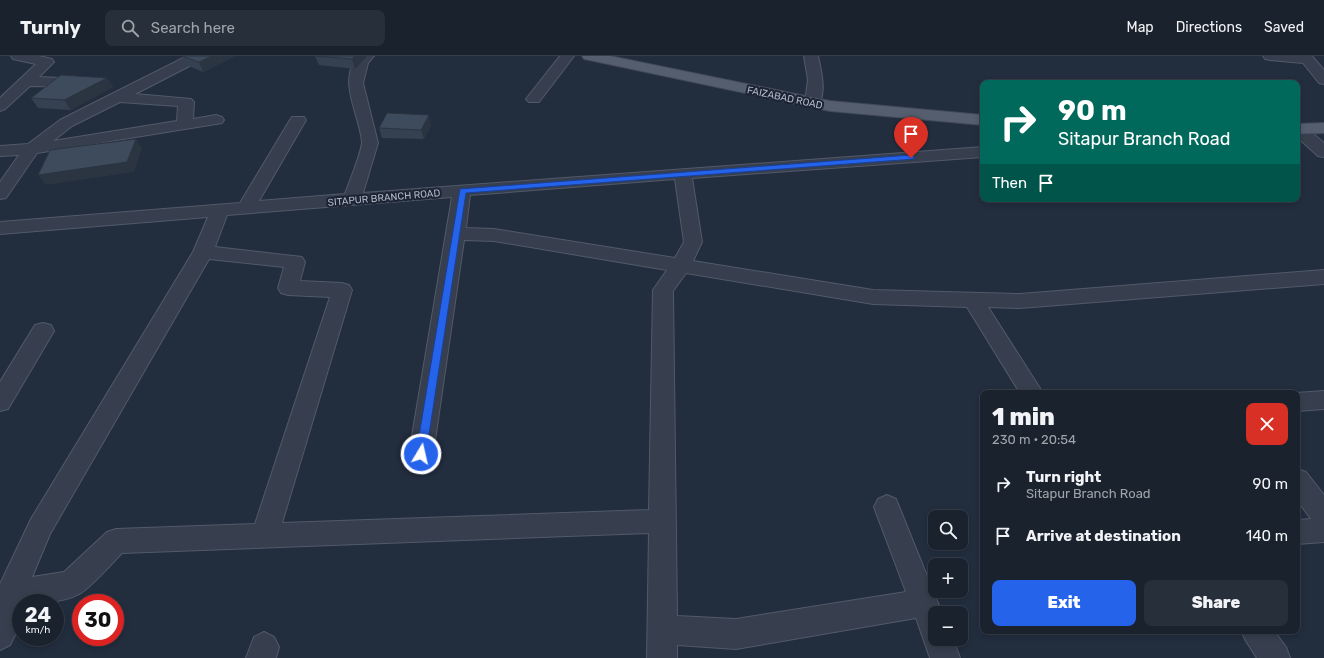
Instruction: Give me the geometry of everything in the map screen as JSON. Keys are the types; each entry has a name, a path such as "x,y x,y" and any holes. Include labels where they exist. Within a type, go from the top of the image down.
{"main road":[{"name":"FAIZABAD ROAD","path":"589,56 813,102 853,108 980,120"},
{"path":"1300,129 1324,128"}],"street":[{"path":"0,106 47,62 18,56"},
{"path":"0,194 7,175 32,149 66,123 198,56"},
{"path":"352,200 370,143 356,83 361,62 367,56"},
{"path":"534,99 567,56"},
{"path":"811,56 815,80 813,102"},
{"path":"1270,56 1306,57 1324,80"},
{"path":"27,81 139,86"},
{"path":"117,97 186,102 185,124"},
{"path":"0,151 32,149 216,120"},
{"path":"246,208 298,120"},
{"path":"1300,132 1324,152"},
{"name":"SITAPUR BRANCH ROAD","path":"0,228 462,191 980,152"},
{"path":"662,658 663,290 681,266 693,242 683,174"},
{"path":"421,454 462,191"},
{"path":"0,635 10,594 40,527 204,252 220,210"},
{"path":"455,234 494,234 873,298 1020,301 1324,277"},
{"path":"204,252 295,262 288,288 342,290 265,535"},
{"path":"974,300 1030,390"},
{"path":"0,402 43,331"},
{"path":"1300,402 1324,400"},
{"path":"1300,484 1324,515"},
{"path":"887,507 928,614"},
{"path":"10,594 71,584 116,541 663,521"},
{"path":"1300,532 1324,530"},
{"path":"663,630 736,634 924,603"},
{"path":"1258,634 1275,658"},
{"path":"941,646 945,658"}],"building":[{"path":"182,56 212,56 199,62"},
{"path":"316,56 355,56 352,59"},
{"path":"61,75 107,78 64,100 31,98"},
{"path":"387,113 429,115 421,130 379,128"},
{"path":"136,139 127,162 38,175 50,150"}],"route":[{"path":"421,454 462,191 591,180 911,158"}]}
